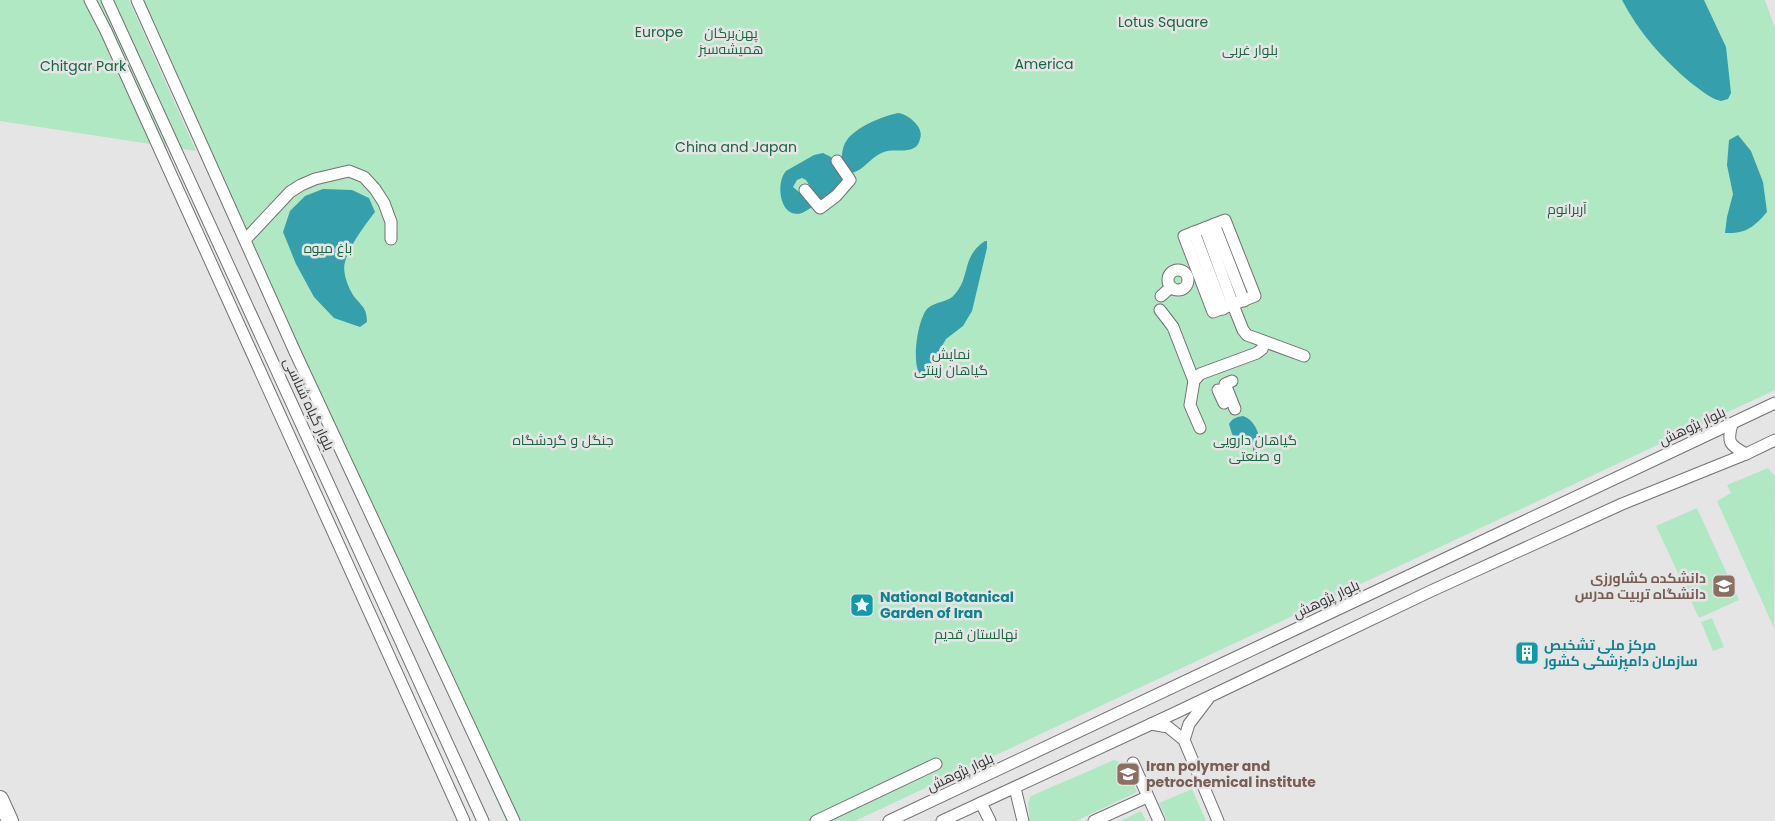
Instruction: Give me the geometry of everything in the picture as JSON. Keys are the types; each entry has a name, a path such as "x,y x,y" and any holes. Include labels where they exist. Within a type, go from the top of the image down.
{"highway":[{"path":"0,799 10,821"}],"street":[{"path":"90,0 114,49 464,821"},
{"name":"بلوار گیاه شناسی","path":"107,0 483,821"},
{"path":"137,0 245,240 514,821"},
{"path":"806,192 820,208 836,196 850,180 837,161"},
{"path":"245,240 290,192 315,179 349,172 364,177 384,203 391,222 391,239"},
{"path":"1211,244 1184,236 1225,220 1211,244 1228,289"},
{"path":"1205,228 1246,335 1304,356"},
{"path":"1211,244 1228,289"},
{"path":"1216,259 1187,277 1184,288 1177,290 1171,287 1168,281 1170,272 1180,270 1187,277 1222,274"},
{"path":"1161,296 1171,287"},
{"path":"1228,289 1255,296 1214,312 1228,289"},
{"path":"1160,310 1172,327 1194,381"},
{"path":"1200,428 1190,405 1194,381 1200,374 1257,353 1262,349 1265,342"},
{"path":"1232,381 1224,384 1223,396 1236,409"},
{"name":"بلوار پژوهش","path":"889,821 1775,403"},
{"path":"1732,424 1729,436 1730,443 1746,454"},
{"path":"942,821 1622,504 1746,454 1775,440"},
{"path":"1184,740 1189,724 1210,697"},
{"path":"1151,724 1168,727 1184,740 1218,821"},
{"path":"1133,763 1159,821"},
{"path":"816,821 936,764"},
{"path":"1015,788 1023,821"},
{"path":"1094,821 1147,797"},
{"path":"981,803 990,821"}],"green space":[{"name":"Chitgar Park","path":"0,0 129,0 196,151 0,121"},
{"name":"National Botanical Garden of Iran","path":"136,0 1765,0 1775,29 1775,390 855,821 506,821"},
{"path":"1768,468 1775,476 1774,628 1717,501 1731,493 1727,485"},
{"path":"1697,508 1739,600 1699,618 1656,526"},
{"path":"1712,618 1724,647 1713,651 1701,622"},
{"path":"1114,760 1126,769 1137,792 1076,821 1030,821 1028,803 1031,796"},
{"path":"1192,789 1206,821 1167,821 1159,803"},
{"path":"1141,811 1146,821 1120,821"}],"water":[{"path":"1622,0 1704,0 1726,47 1731,93 1728,99 1721,101 1705,94 1681,74 1661,55 1636,24"},
{"path":"892,114 904,114 918,127 921,137 918,145 910,150 880,153 859,170 845,177 837,190 802,213 795,214 784,206 780,191 786,171 814,155 823,153 831,157 833,162 841,163 844,145 851,135 870,123","holes":["802,178 806,180 811,188 805,197 793,187 797,180"]},
{"path":"1738,135 1751,151 1763,182 1767,212 1758,222 1744,231 1725,233 1733,194 1727,165 1729,140"},
{"path":"323,189 352,190 369,198 375,212 362,229 347,256 344,266 349,288 366,313 367,322 360,327 334,318 314,297 296,264 283,232 290,211 305,196"},
{"path":"987,241 987,248 972,311 963,326 946,339 932,363 927,364 927,371 922,375 917,368 916,351 924,313 931,306 949,299 955,294 963,280 972,254"},
{"path":"1243,416 1252,422 1258,432 1259,444 1253,453 1253,447 1249,440 1237,440 1232,434 1229,424 1235,418"}],"place":[{"name":"دانشکده کشاورزی دانشگاه تربیت مدرس","path":"1724,586"},
{"name":"National Botanical Garden of Iran","path":"862,605"},
{"name":"مرکز ملی تشخیص سازمان دامپزشکی کشور","path":"1527,653"},
{"name":"Iran polymer and petrochemical institute","path":"1128,774"}],"park label":[{"name":"Lotus Square","path":"1163,22"},
{"name":"Europe","path":"659,32"},
{"name":"پهن‌برگان همیشه‌سبز","path":"731,42"},
{"name":"بلوار غربی","path":"1250,50"},
{"name":"America","path":"1044,64"},
{"name":"China and Japan","path":"736,147"},
{"name":"آربرانوم","path":"1567,209"},
{"name":"باغ میوه","path":"328,248"},
{"name":"نمایش گیاهان زینتی","path":"951,362"},
{"name":"جنگل و گردشگاه","path":"563,440"},
{"name":"گیاهان دارویی و صنعتی","path":"1255,448"},
{"name":"نهالستان قدیم","path":"976,634"}]}
